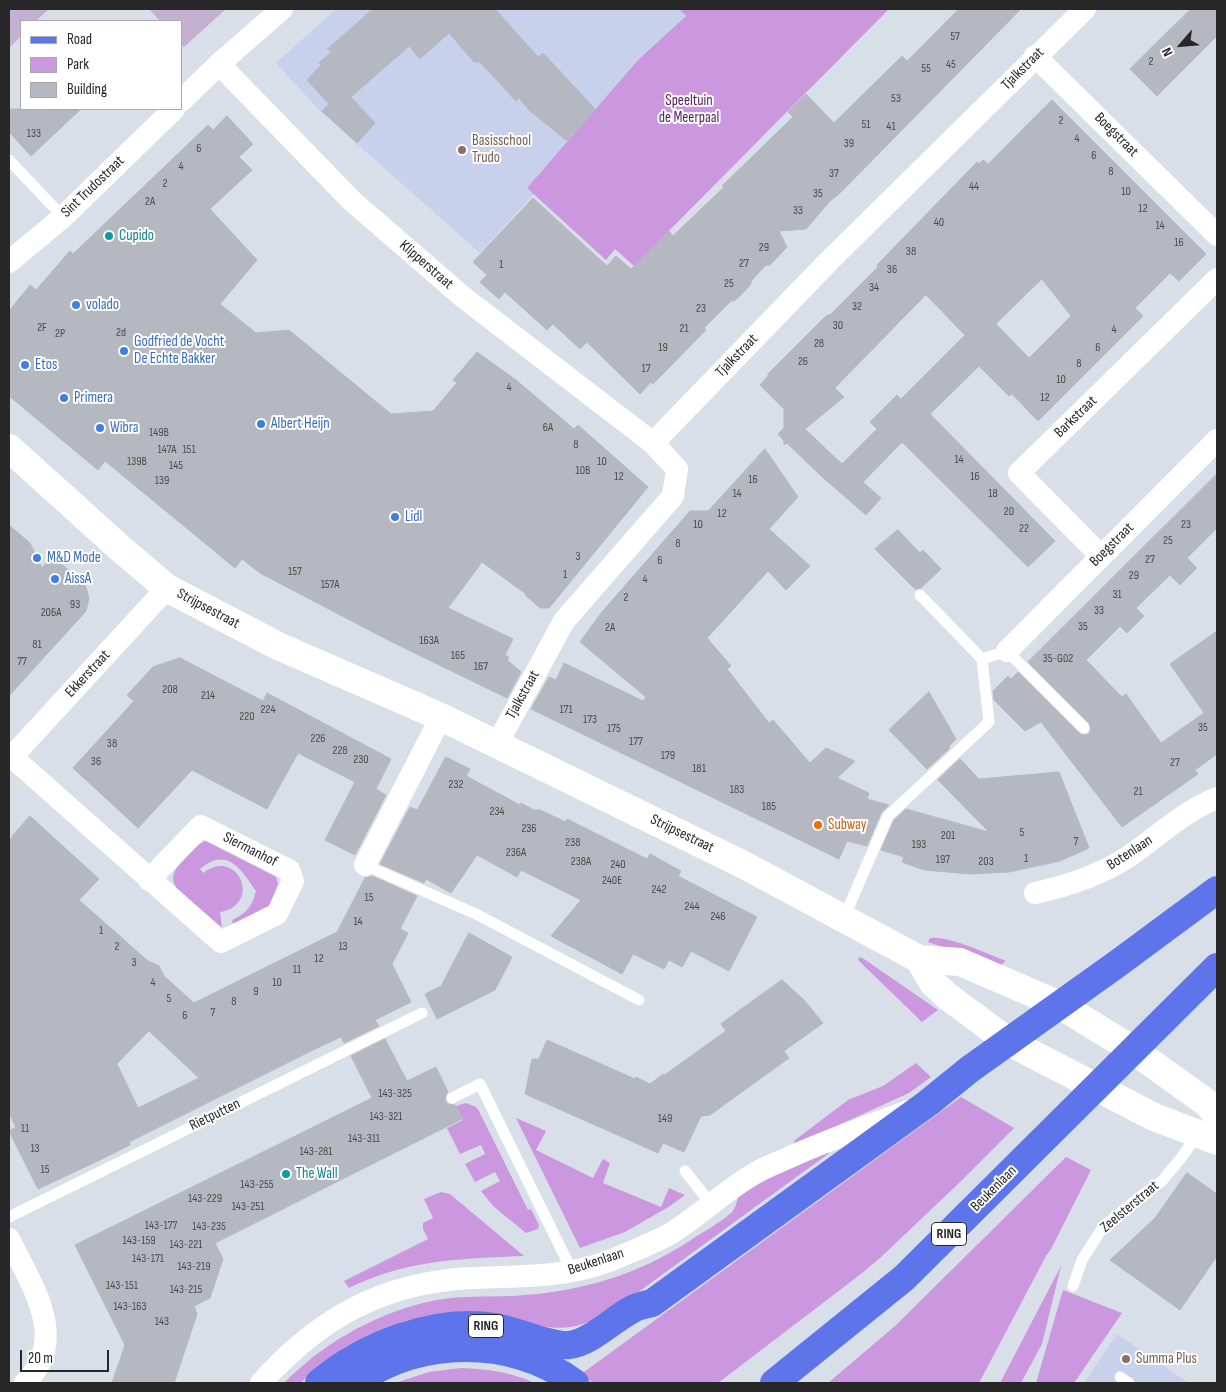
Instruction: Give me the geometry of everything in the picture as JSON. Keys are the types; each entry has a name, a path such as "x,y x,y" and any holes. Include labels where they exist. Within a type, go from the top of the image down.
{"main road":[{"name":"RING","path":"1009,1042 1217,890"},
{"name":"RING","path":"1096,1088 1133,1050 1205,986 1217,967"},
{"name":"Beukenlaan","path":"319,1383 356,1357 385,1342 415,1332 458,1326 494,1327 568,1346 582,1341 633,1308 652,1303 1009,1042"},
{"name":"Beukenlaan","path":"774,1383 904,1278 1096,1088"},
{"name":"Beukenlaan","path":"570,1379 642,1320 652,1303"},
{"name":"RING","path":"355,1383 367,1374 394,1361 420,1352 449,1348 495,1349 530,1358 570,1379"}],"street":[{"path":"182,100 219,64 282,9"},
{"name":"Tjalkstraat","path":"497,744 564,621 673,496 678,469 653,443 830,260 1085,9"},
{"name":"Boegstraat","path":"1036,56 1217,235"},
{"name":"Klipperstraat","path":"219,64 352,200 464,297 653,443"},
{"name":"Sint Trudostraat","path":"9,262 63,217 173,110"},
{"name":"Barkstraat","path":"1101,556 1019,473 1217,279"},
{"name":"Boegstraat","path":"1007,651 1217,440"},
{"name":"Strijpsestraat","path":"9,448 121,549 168,588 278,646 441,717 742,864 843,920 919,959 960,962 1060,1005 1133,1050"},
{"name":"Ekkerstraat","path":"10,759 168,588"},
{"path":"365,865 441,717"},
{"name":"Siermanhof","path":"10,759 149,880 221,942 277,914 293,881 289,870 201,826 149,880"},
{"name":"Botenlaan","path":"1035,893 1058,888 1100,873 1126,858 1196,809 1217,798"},
{"path":"919,959 933,983 946,996 1009,1042 1154,1117 1209,1124 1207,1103 1133,1050"},
{"name":"Beukenlaan","path":"260,1383 307,1337 335,1318 366,1302 398,1290 442,1280 530,1276 572,1270 607,1262 668,1235 755,1173 810,1148 928,1103"},
{"path":"9,1239 36,1294 46,1326 46,1339 40,1362 25,1383"}],"lane":[{"path":"9,160 63,217"},
{"path":"843,920 888,816 989,722 982,659 920,595"},
{"path":"982,659 1007,651 1084,728"},
{"path":"365,865 478,915 639,1000"},
{"name":"Rietputten","path":"9,1217 422,1013"},
{"path":"452,1098 480,1084 572,1270"},
{"name":"Zeelsterstraat","path":"1074,1286 1082,1260 1103,1227 1162,1181 1209,1124"},
{"path":"686,1171 711,1204"}],"shaded area":[{"path":"9,9 49,9 37,20 20,20 20,37 9,48"},
{"path":"149,9 226,9 184,47 182,45 182,20 159,20"},
{"name":"Basisschool Trudo","path":"336,9 679,9 686,16 638,60 527,188 534,194 480,253 321,112 276,63"},
{"name":"Summa Plus","path":"1117,1334 1189,1383 1084,1383"}],"green space":[{"name":"Speeltuin de Meerpaal","path":"679,9 889,9 634,266 615,249 606,260 527,188 638,60 686,16"},
{"path":"206,841 276,877 278,884 269,907 233,924 232,920 245,912 251,905 256,891 239,868 226,860 210,862 200,869 203,873 216,867 226,867 235,872 241,880 243,889 240,899 233,907 220,912 222,928 177,889 173,880 176,870 192,850"},
{"path":"930,938 958,943 1006,961 999,966 928,942"},
{"path":"860,957 938,1010 922,1022 859,961"},
{"path":"916,1063 931,1077 909,1093 797,1144 794,1143 795,1140 848,1100 883,1086"},
{"path":"961,1097 1014,1128 880,1258 718,1383 593,1383 585,1377 584,1372"},
{"path":"466,1103 476,1107 479,1111 528,1210 531,1209 539,1225 538,1229 526,1233 493,1206 481,1191 500,1181 495,1172 475,1182 465,1164 485,1154 481,1145 460,1154 447,1128 463,1120 456,1106"},
{"path":"516,1118 546,1131 536,1150 593,1178 603,1159 610,1163 603,1183 661,1207 669,1188 685,1195 625,1232 580,1248"},
{"path":"825,1149 828,1154 611,1312 593,1320 577,1326 560,1328 420,1318 371,1334 344,1348 309,1374 301,1383 284,1383 331,1344 366,1324 403,1309 434,1300 513,1296 561,1291 606,1280 649,1263 670,1253 727,1217 736,1205 740,1191"},
{"path":"1066,1157 1091,1170 979,1383 828,1383 895,1326"},
{"path":"441,1192 450,1194 524,1256 433,1262 380,1275 349,1288 344,1281 428,1239 423,1229 423,1223 433,1218 424,1199"},
{"path":"1061,1266 1042,1344 1021,1383 1000,1383"},
{"path":"1063,1290 1122,1313 1074,1383 1036,1383"},
{"path":"461,1368 499,1372 535,1383 395,1383 429,1372"}],"building":[{"path":"373,9 495,9 538,57 543,53 595,109 567,141 529,110 519,98 516,101 480,62 474,62 449,33 420,59 409,46 351,97 375,123 357,143 322,111 329,104 307,80 321,65 319,63 331,52 328,49"},
{"path":"959,9 1021,9 830,201 806,229 779,231 787,247 770,265 766,265 741,295 734,301 731,301 704,328 706,330 653,384 651,382 640,394 587,342 580,349 553,324 547,330 505,292 499,299 480,282 487,275 473,262 533,198 607,266 616,256 631,269 669,231 673,236 724,187 722,186 793,117 788,112 806,94 834,123 902,56 907,61"},
{"path":"1191,9 1217,9 1217,36 1157,96 1130,69"},
{"path":"1052,100 1206,254 1179,281 1170,273 1135,308 1143,316 1038,421 1012,394 1009,396 979,366 930,414 1055,541 1028,567 902,442 863,482 881,498 866,515 787,443 784,445 784,441 778,434 784,428 784,409 760,385 768,374 827,315 830,315 878,267 877,265 977,162 979,164 983,160 988,164","holes":["1042,279 1071,316 1029,358 996,324","926,295 965,335 901,399 897,395 870,422 877,429 842,464 805,429 844,397 835,388"]},
{"path":"9,109 80,110 31,156 9,132"},
{"path":"227,116 253,144 239,157 252,170 210,209 257,260 220,304 256,333 289,330 391,414 433,411 457,383 453,380 477,352 516,380 574,429 578,425 648,487 549,608 540,608 526,594 482,562 448,608 513,639 505,655 509,657 507,660 521,672 507,698 390,641 260,573 242,559 235,568 105,461 98,470 9,396 9,311 30,285 36,290 70,251 73,254 208,125 213,130"},
{"path":"765,449 798,497 769,529 810,566 786,590 768,571 707,638 731,666 727,669 769,723 773,720 810,763 826,748 855,761 837,778 869,793 867,799 889,805 881,813 867,846 847,841 839,859 531,709 549,677 556,680 564,663 643,701 646,697 580,642 601,613 690,511 708,511"},
{"path":"1217,474 1217,528 1187,558 1197,568 1180,585 1170,575 1136,608 1144,616 1127,633 1120,626 1086,660 1122,697 1126,694 1161,743 1204,713 1170,664 1217,631 1217,754 1195,770 1198,774 1122,827 1041,722 1025,731 994,700 993,691 1008,676 1011,679 1018,672 1079,733 1083,735 1089,734 1091,729 1089,723 1028,662"},
{"path":"9,525 30,543 42,568 52,556 85,584 89,598 86,611 9,696"},
{"path":"898,530 920,553 923,550 941,569 921,588 915,589 875,549"},
{"path":"180,658 263,701 267,693 391,759 376,789 386,795 355,855 325,840 355,782 298,753 267,809 192,770 138,828 73,768 134,701 127,695 153,667"},
{"path":"929,692 956,739 948,747 950,748 927,769 889,730"},
{"path":"446,757 470,769 466,776 520,805 521,803 534,810 540,810 566,822 567,819 647,859 650,854 681,871 678,876 757,917 729,971 691,951 682,967 669,960 664,969 633,954 622,974 551,936 581,900 521,870 517,877 477,855 451,893 426,879 424,883 380,864 410,807 417,810"},
{"path":"960,759 979,779 1059,772 1089,848 1060,861 1009,872 970,874 924,870 902,862 904,857 881,850 894,820 906,809 989,832 938,780"},
{"path":"30,816 99,879 79,900 148,961 159,966 164,976 194,1003 337,932 365,878 372,876 417,896 400,929 408,933 392,964 411,1002 375,1020 379,1026 344,1043 341,1037 315,1049 129,1142 130,1145 38,1189 9,1131 16,1127 9,1113 9,843 13,835","holes":["149,1031 199,1078 138,1108 117,1064"]},
{"path":"469,933 512,957 495,990 437,1019 425,994 441,986"},
{"path":"782,980 804,1000 823,1023 784,1051 789,1058 710,1115 701,1116 684,1152 663,1143 658,1153 525,1094 532,1059 539,1059 547,1040 650,1084 726,1031 721,1024"},
{"name":"The Wall","path":"385,1039 407,1081 436,1067 448,1092 445,1097 446,1102 455,1105 462,1119 215,1243 223,1259 210,1298 194,1306 197,1314 174,1383 112,1383 125,1345 75,1245 372,1098 351,1056"},
{"path":"1187,1173 1217,1194 1217,1256 1180,1310 1110,1260 1155,1218"}],"place":[{"name":"Basisschool Trudo","path":"462,150"},
{"name":"Cupido","path":"109,236"},
{"name":"volado","path":"76,305"},
{"name":"Godfried de Vocht De Echte Bakker","path":"124,351"},
{"name":"Etos","path":"25,365"},
{"name":"Primera","path":"64,398"},
{"name":"Albert Heijn","path":"261,424"},
{"name":"Wibra","path":"100,428"},
{"name":"Lidl","path":"395,517"},
{"name":"M&D Mode","path":"37,558"},
{"name":"AissA","path":"55,579"},
{"name":"Subway","path":"818,825"},
{"name":"The Wall","path":"286,1174"},
{"name":"Summa Plus","path":"1126,1359"}]}
